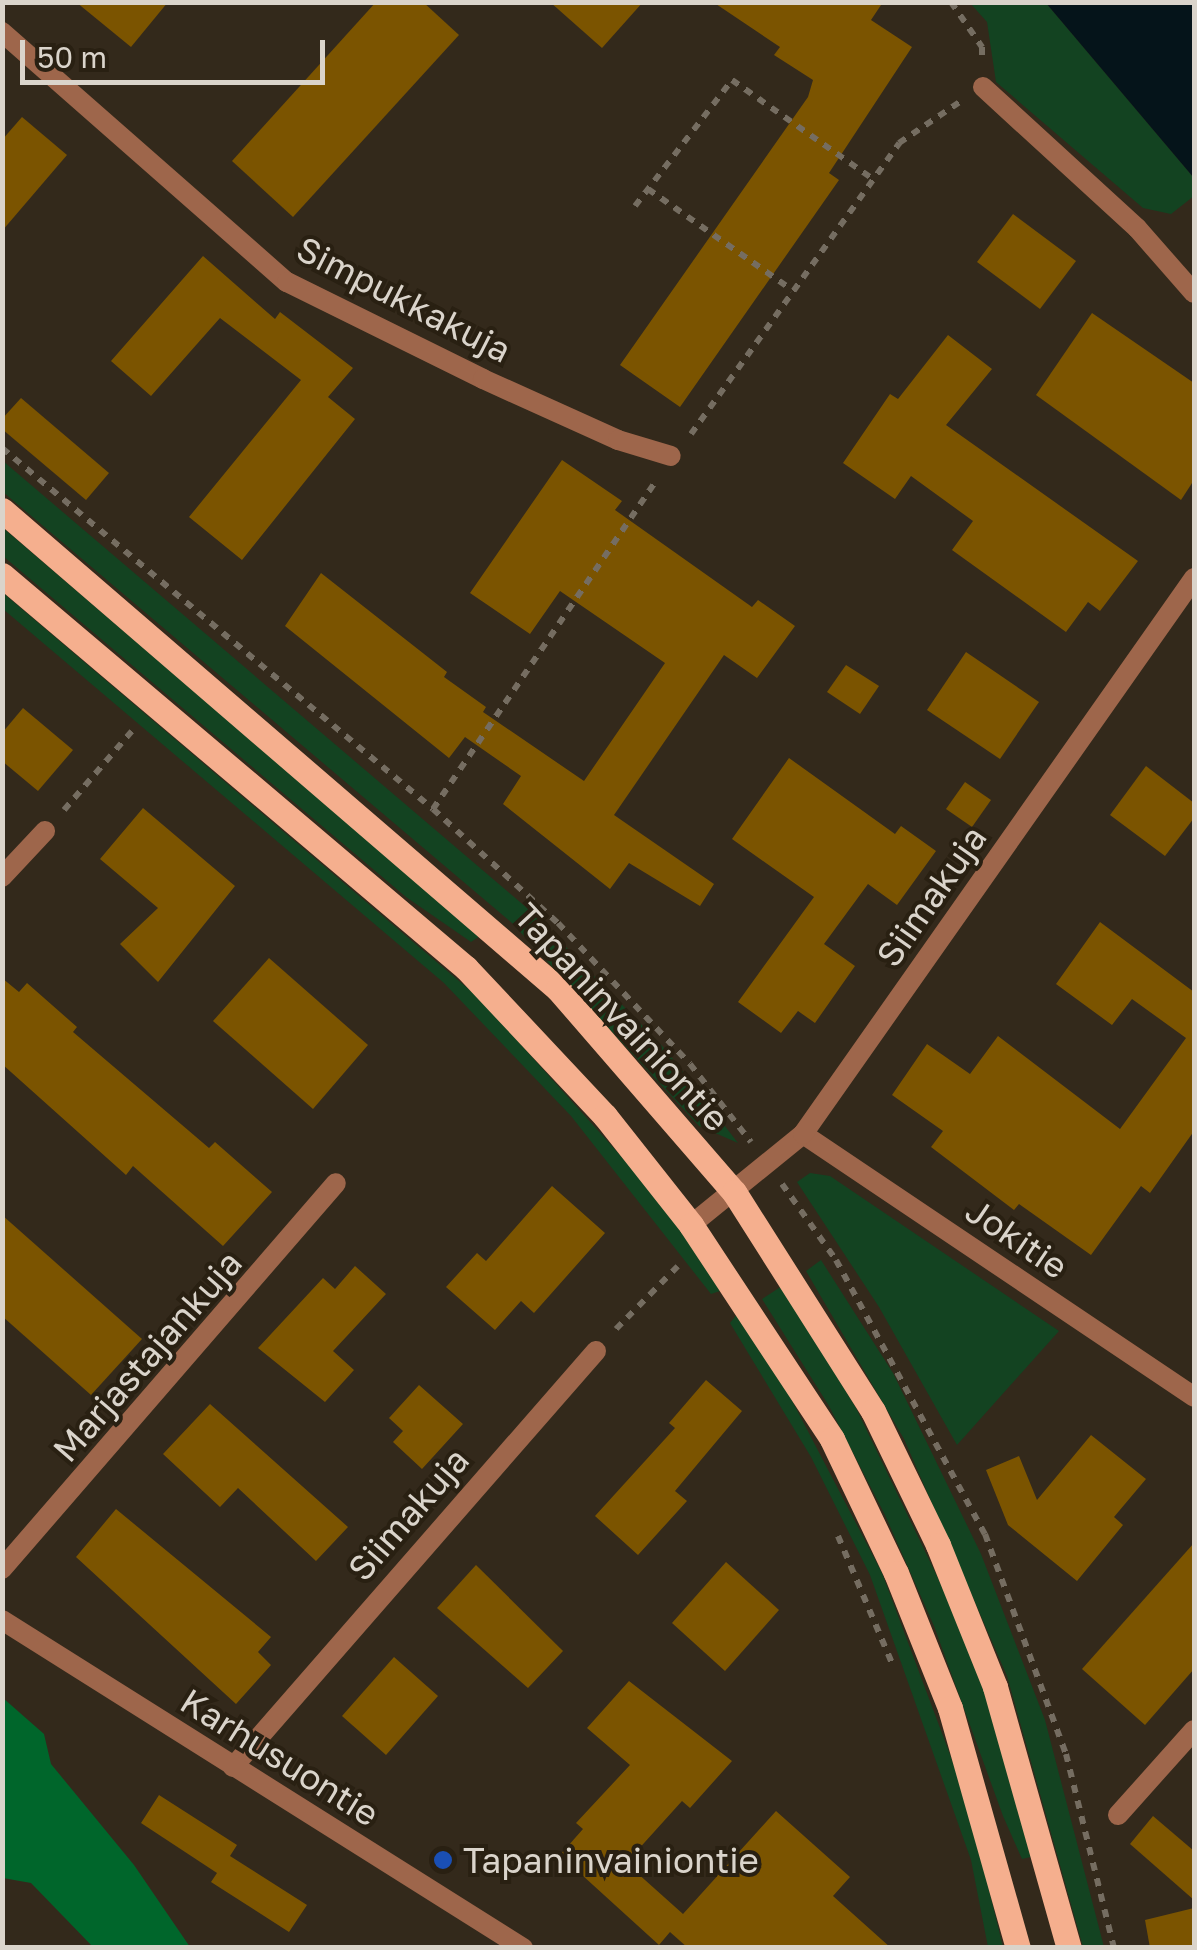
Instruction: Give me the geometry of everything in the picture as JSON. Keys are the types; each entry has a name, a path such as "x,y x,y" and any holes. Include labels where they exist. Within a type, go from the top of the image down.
{"main road":[{"name":"Tapaninvainiontie","path":"2,510 518,952 641,1078 734,1192 873,1412 938,1545 996,1686 1069,1948"},
{"path":"2,575 466,968 606,1116 691,1225 832,1440 896,1573 950,1708 1018,1948"}],"street":[{"name":"Simpukkakuja","path":"2,32 287,282 483,379 618,440 671,456"},
{"path":"983,87 1137,228 1194,293"},
{"name":"Siimakuja","path":"691,1225 803,1134 1194,578"},
{"path":"2,878 45,831"},
{"name":"Jokitie","path":"803,1134 1194,1396"},
{"name":"Marjastajankuja","path":"2,1568 336,1183"},
{"name":"Siimakuja","path":"234,1767 596,1351"},
{"name":"Karhusuontie","path":"2,1620 523,1948"},
{"path":"1118,1815 1194,1730"}],"path":[{"path":"951,2 982,48 983,87"},
{"path":"635,206 732,80 872,179"},
{"path":"648,189 792,290"},
{"path":"117,719 146,743"},
{"path":"45,831 132,732"},
{"path":"668,1252 688,1278"},
{"path":"596,1351 678,1266"},
{"path":"834,1528 896,1671"}],"green space":[{"path":"970,3 1046,3 1194,178 1194,196 1171,214 1143,208 996,82 987,22"},
{"path":"3,461 534,914 666,1050 738,1143 699,1126 512,923 3,492"},
{"path":"2,527 480,936 471,942 406,897 3,556"},
{"path":"2,592 479,998 628,1164 692,1244 720,1291 711,1294 571,1116 444,983 3,609"},
{"path":"810,1173 830,1176 1059,1331 957,1445 879,1307 797,1182"},
{"path":"821,1260 893,1373 981,1554 1045,1720 1104,1947 1083,1947 1007,1676 904,1439 806,1271"},
{"path":"782,1286 856,1408 948,1599 986,1695 1035,1856 1022,1859 1003,1816 934,1626 885,1515 829,1406 762,1299"},
{"path":"738,1313 776,1370 882,1573 967,1800 1003,1947 988,1947 971,1860 870,1575 811,1457 730,1323"},
{"path":"3,1698 44,1734 51,1764 134,1865 190,1947 93,1947 31,1883 3,1878"}],"shaded area":[{"path":"1046,3 1194,3 1194,178"}],"building":[{"path":"76,2 168,2 131,47"},
{"path":"376,2 423,2 459,35 293,217 232,161"},
{"path":"550,2 643,2 602,48"},
{"path":"713,2 883,2 871,20 912,47 829,173 839,180 680,407 620,365 808,97 813,80 774,55 780,47"},
{"path":"22,117 67,155 2,231 2,140"},
{"path":"1013,214 1076,261 1040,309 977,262"},
{"path":"203,256 275,319 280,312 353,368 328,397 355,419 242,560 189,517 301,380 220,318 151,396 111,361"},
{"path":"1092,313 1194,383 1194,480 1181,500 1036,395"},
{"path":"948,335 992,369 946,425 1138,561 1100,611 1088,602 1066,632 952,550 973,521 911,476 895,499 843,463 890,394 898,399"},
{"path":"21,398 109,473 86,500 2,429 2,419"},
{"path":"562,460 622,501 615,510 752,607 758,600 795,626 757,678 724,655 614,815 714,884 700,906 629,863 610,889 503,804 521,776 465,737 449,758 285,626 321,573 447,672 444,677 486,707 483,712 584,781 665,663 560,591 530,634 470,593"},
{"path":"966,652 1039,702 1000,759 927,710"},
{"path":"846,665 879,686 860,714 827,692"},
{"path":"23,708 73,750 38,791 2,761 2,733"},
{"path":"789,758 895,834 901,826 936,851 897,905 868,884 824,944 855,966 815,1023 798,1011 781,1033 738,1002 814,897 732,839"},
{"path":"1146,766 1194,803 1194,818 1165,856 1110,815"},
{"path":"965,782 991,800 972,827 946,809"},
{"path":"143,808 235,886 158,982 120,944 158,908 100,859"},
{"path":"1100,922 1194,992 1194,1131 1150,1193 1141,1186 1091,1255 1019,1204 1014,1210 931,1147 943,1131 892,1095 927,1044 970,1074 998,1036 1120,1129 1186,1038 1132,999 1112,1025 1056,984"},
{"path":"269,958 368,1045 313,1109 213,1021"},
{"path":"2,978 19,992 27,983 77,1027 73,1032 209,1148 215,1142 272,1192 223,1246 133,1166 126,1175 2,1064"},
{"path":"552,1186 605,1233 534,1313 521,1301 495,1330 446,1287 477,1253 486,1261"},
{"path":"2,1215 142,1339 91,1395 2,1316"},
{"path":"355,1266 386,1294 333,1351 354,1370 325,1402 258,1348 323,1278 335,1289"},
{"path":"706,1380 742,1411 675,1491 687,1501 638,1555 595,1516 675,1428 669,1423"},
{"path":"419,1385 463,1424 422,1469 393,1442 403,1431 389,1418"},
{"path":"210,1404 348,1527 316,1561 238,1488 220,1507 163,1454"},
{"path":"1091,1435 1146,1479 1114,1517 1123,1525 1077,1581 1008,1525 986,1470 1019,1456 1037,1500"},
{"path":"116,1509 271,1637 258,1652 271,1665 236,1704 76,1557"},
{"path":"1194,1543 1194,1669 1145,1725 1082,1669"},
{"path":"726,1562 779,1610 725,1671 672,1623"},
{"path":"476,1565 563,1651 528,1688 437,1608"},
{"path":"394,1657 438,1696 386,1755 342,1716"},
{"path":"629,1681 732,1761 690,1808 682,1801 626,1863 683,1914 776,1811 850,1877 833,1896 891,1948 688,1948 670,1932 659,1945 560,1855 583,1829 576,1823 630,1765 587,1728"},
{"path":"159,1795 237,1845 230,1856 307,1905 289,1932 211,1882 217,1873 141,1823"},
{"path":"1153,1816 1194,1851 1194,1900 1130,1844"},
{"path":"1194,1908 1194,1948 1150,1948 1145,1920"}],"place":[{"name":"Tapaninvainiontie","path":"443,1860"}]}
